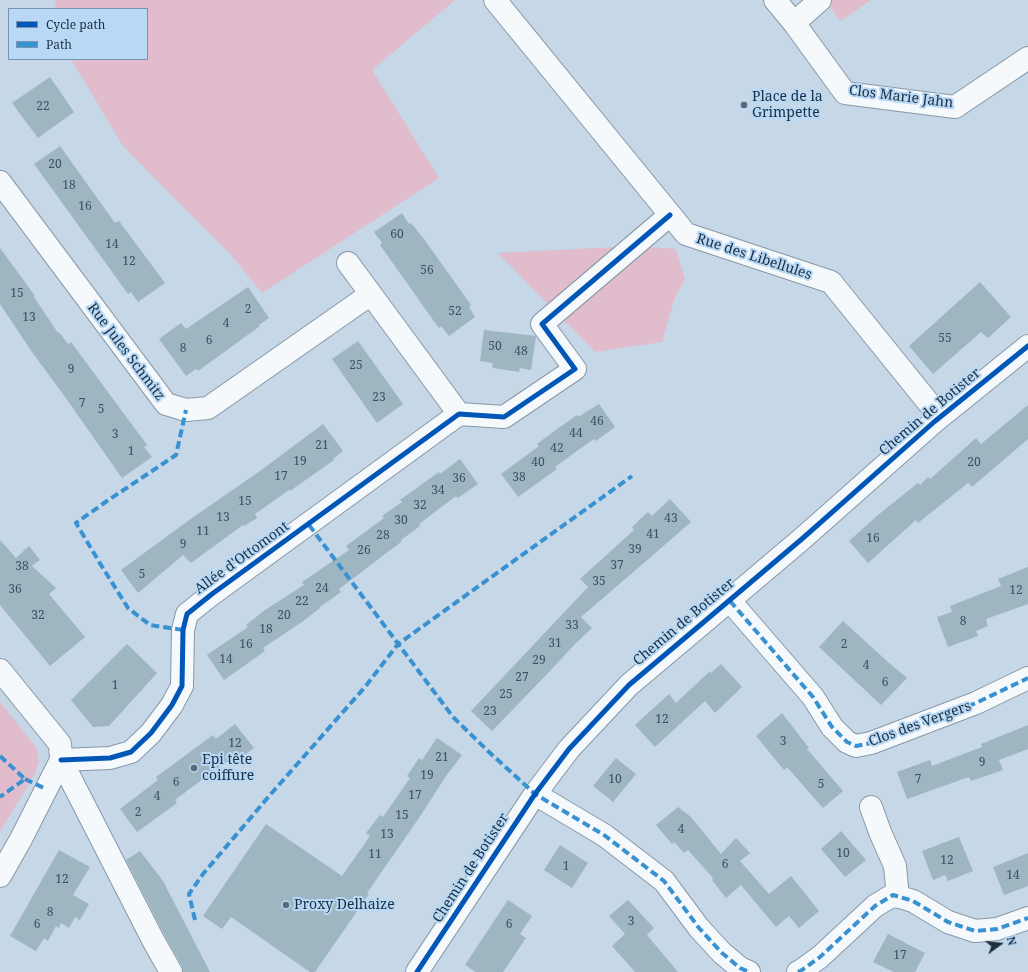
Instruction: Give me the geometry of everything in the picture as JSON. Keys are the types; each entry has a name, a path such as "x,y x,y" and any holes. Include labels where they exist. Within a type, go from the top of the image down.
{"street":[{"name":"Rue des Libellules","path":"495,0 686,234 831,282 940,417"},
{"name":"Clos Marie Jahn","path":"775,0 845,92 955,107 1028,58"},
{"path":"794,23 820,0"},
{"name":"Rue Jules Schmitz","path":"0,182 166,404 186,410 208,408 371,294"},
{"path":"348,263 459,414 504,417 575,369 542,324 670,215"},
{"name":"Chemin de Botister","path":"417,972 535,794 569,749 628,685 730,601 940,417 1028,346"},
{"name":"Allée d'Ottomont","path":"61,760 110,758 131,752 151,733 172,704 182,686 183,630 187,614 212,594 459,414"},
{"name":"Clos des Vergers","path":"730,601 813,697 832,728 847,742 856,746 871,743 976,703 1028,678"},
{"path":"0,670 60,744 61,760 153,940 171,972"},
{"path":"0,876 21,839 61,760"},
{"path":"535,794 604,835 664,881 699,928 722,953 740,968 749,972"},
{"path":"871,807 895,866 898,897"},
{"path":"798,972 820,958 875,906 893,895 913,901 948,922 975,931 997,929 1028,918"}],"shaded area":[{"path":"55,0 455,0 372,70 439,178 262,293 231,255 123,146 72,60 148,60 148,8 56,8"},
{"path":"824,0 871,0 841,21"},
{"path":"636,246 676,249 685,279 675,297 662,342 595,352 498,253"},
{"path":"0,702 36,747 39,761 34,776 0,831"}],"building":[{"path":"50,77 74,112 38,138 12,103"},
{"path":"60,146 115,223 119,221 165,283 138,302 131,292 128,294 34,164"},
{"path":"402,213 409,224 411,223 424,239 471,305 469,307 475,317 449,336 441,326 439,328 431,317 380,245 382,243 374,232"},
{"path":"0,248 35,296 34,297 58,333 59,332 68,344 71,342 147,445 144,447 152,457 122,478 32,352 0,304"},
{"path":"980,282 1011,317 988,338 981,332 933,374 909,346"},
{"path":"248,287 269,318 198,371 196,369 186,376 159,339 181,323 186,329"},
{"path":"484,330 536,336 531,370 520,368 519,372 493,368 492,363 480,361"},
{"path":"358,341 403,404 377,423 332,359"},
{"path":"599,404 615,427 596,441 594,439 574,453 555,467 557,469 518,497 501,474 539,446 537,444 557,429 577,415 578,417"},
{"path":"1028,405 1028,439 972,487 968,483 918,523 916,520 868,563 849,541 878,515 918,483 920,485 928,477 930,479 976,438 981,444"},
{"path":"323,424 343,451 333,459 334,460 255,514 257,518 244,526 243,525 191,563 183,555 138,593 121,570"},
{"path":"460,459 478,484 458,498 456,496 419,524 420,526 401,540 401,542 339,589 341,592 302,622 263,648 265,651 224,680 207,655 248,627 246,625 265,610 304,585 302,582 349,550 346,546 384,518 382,516 402,502 400,500"},
{"path":"670,499 691,522 581,617 592,628 492,731 471,711 588,587 580,579 634,530 632,527 648,512 652,516"},
{"path":"0,540 16,558 29,546 40,560 32,566 56,588 49,594 85,637 50,666 0,605"},
{"path":"1028,567 1028,604 986,619 988,626 976,631 978,636 948,647 937,617 952,612 950,606 1001,586 998,579"},
{"path":"843,621 907,678 881,705 819,647"},
{"path":"127,644 157,673 109,726 93,727 71,700"},
{"path":"721,664 742,687 715,713 705,701 655,747 635,725 669,694 676,703 710,671 711,673"},
{"path":"782,713 809,748 807,749 843,791 823,808 787,767 784,770 756,736"},
{"path":"235,724 254,748 234,763 231,759 212,772 175,800 177,803 137,832 120,809 158,780 156,777 213,735 216,739"},
{"path":"1028,725 1028,749 999,760 1003,770 971,781 969,777 907,799 897,772 930,760 932,766 982,747 981,744"},
{"name":"Proxy Delhaize","path":"437,738 462,755 446,776 367,893 369,894 315,972 310,972 231,917 222,929 203,916 266,824 342,876 370,836 366,833 380,815 383,817 410,778 407,776 419,758 422,760"},
{"path":"616,758 636,774 613,802 593,786"},
{"path":"678,807 691,817 721,854 736,838 750,853 740,861 769,894 791,876 819,911 799,928 789,916 776,927 741,885 726,898 712,880 713,878 688,850 684,853 674,842 672,844 656,825"},
{"path":"841,831 866,860 845,877 821,849"},
{"path":"959,837 973,871 948,881 945,875 933,880 922,851"},
{"path":"560,845 588,863 572,888 544,870"},
{"path":"59,850 90,867 73,895 89,904 80,920 75,917 69,928 61,923 59,928 56,926 48,941 44,938 36,951 10,936"},
{"path":"140,851 163,881 210,972 183,972 182,966 126,860"},
{"path":"1028,853 1028,886 1004,895 993,867"},
{"path":"508,900 532,916 520,934 526,938 503,972 476,972 465,965"},
{"path":"628,900 654,928 647,935 678,972 635,972 612,946 625,934 609,916"},
{"path":"888,934 925,953 915,972 894,972 873,962"}],"marked path":[{"path":"183,630 150,625 128,608 76,523 176,455 186,410"},
{"path":"195,920 189,894 203,874 365,687 398,644 632,476"},
{"path":"309,525 453,717 535,794 604,835 664,881 699,928 722,953 740,968 749,972"},
{"path":"730,601 813,697 832,727 847,742 856,746 871,743 976,703 1028,678"},
{"path":"0,756 25,779 0,797"},
{"path":"25,779 46,789"},
{"path":"798,972 820,957 875,906 893,895 913,901 948,922 975,931 997,929 1028,918"}],"cycle path":[{"path":"61,760 110,758 131,752 151,733 172,705 182,686 183,630 187,614 212,594 459,414 504,417 575,369 542,324 670,215"},
{"path":"417,972 535,794 569,749 629,685 803,538 934,422 1028,346"}],"place":[{"name":"Place de la Grimpette","path":"744,105"},
{"name":"Epi tête coiffure","path":"194,768"},
{"name":"Proxy Delhaize","path":"286,905"}]}
